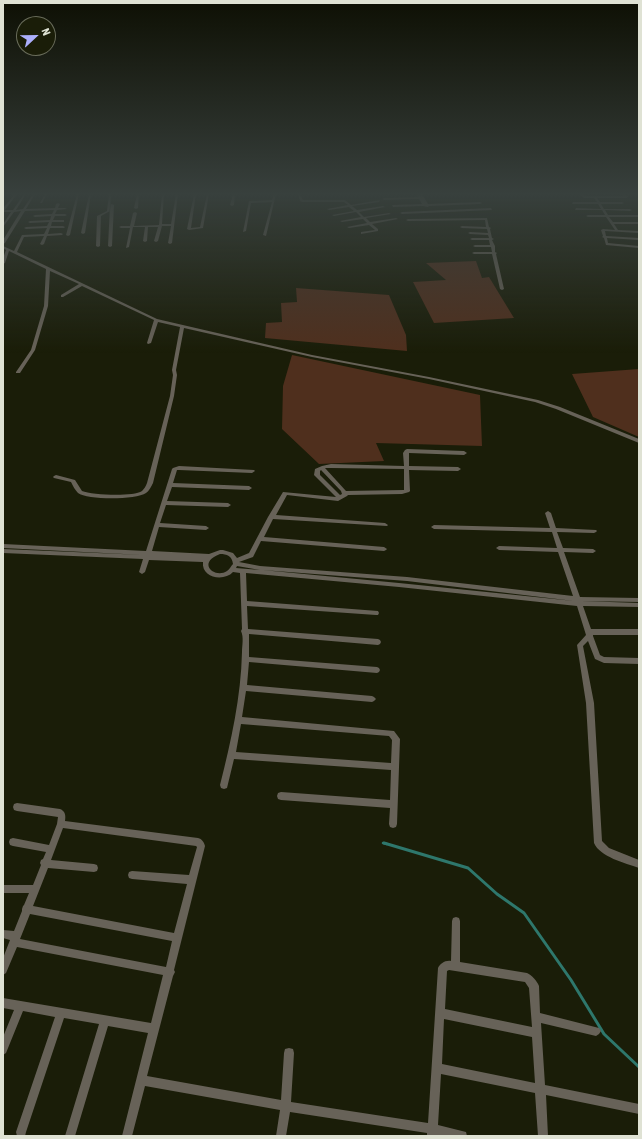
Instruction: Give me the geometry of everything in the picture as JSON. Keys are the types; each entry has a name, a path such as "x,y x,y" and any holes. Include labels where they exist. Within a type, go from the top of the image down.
{"street":[{"path":"3,247 156,320 315,356 429,378 539,402 639,441"},
{"path":"15,253 18,247"},
{"path":"493,247 502,289"},
{"path":"3,261 8,250"},
{"path":"474,252 495,253"},
{"path":"18,372 33,350 46,306 48,268"},
{"path":"62,296 82,284"},
{"path":"149,342 156,320"},
{"path":"56,477 73,481 79,491 86,495 129,495 141,493 146,490 150,483 172,396 175,375 174,370 182,326"},
{"path":"208,558 205,569 211,574 220,576 249,557 283,494 286,492 333,499 340,498 345,493 405,492 407,490 407,451 464,453"},
{"path":"340,498 317,475 317,470 331,466 458,469"},
{"path":"142,572 174,470 179,468 252,471"},
{"path":"322,468 345,493"},
{"path":"170,485 249,488"},
{"path":"164,503 228,505"},
{"path":"548,513 599,658 604,660 639,661"},
{"path":"271,517 385,525"},
{"path":"157,525 206,528"},
{"path":"434,527 594,531"},
{"path":"259,539 384,549"},
{"path":"3,546 208,558 220,552 225,552 233,556 235,565 243,571 639,605"},
{"path":"499,548 593,551"},
{"path":"3,551 148,555"},
{"path":"235,565 407,579 579,601 639,600"},
{"path":"224,785 238,720 243,688 245,659 243,571"},
{"path":"244,603 376,613"},
{"path":"244,631 378,642"},
{"path":"639,632 590,633 580,645 590,703 598,843 606,851 639,864"},
{"path":"245,659 377,670"},
{"path":"243,688 372,699"},
{"path":"238,720 391,733 396,739 393,824"},
{"path":"231,755 395,767"},
{"path":"281,796 394,804"},
{"path":"3,970 44,863 61,824 62,816 60,813 17,807"},
{"path":"61,824 198,842 201,846 128,1136"},
{"path":"13,842 50,849"},
{"path":"44,863 94,868"},
{"path":"132,875 193,880"},
{"path":"3,889 34,889"},
{"path":"26,909 178,938"},
{"path":"455,965 456,921"},
{"path":"3,934 15,939 170,972"},
{"path":"432,1133 443,968 448,965 455,965 527,978 534,986 543,1136"},
{"path":"3,1003 155,1029"},
{"path":"3,1050 20,1006"},
{"path":"21,1132 61,1013"},
{"path":"440,1013 537,1033"},
{"path":"536,1018 596,1031"},
{"path":"70,1136 105,1021"},
{"path":"281,1136 286,1106 289,1053"},
{"path":"436,1068 639,1108"},
{"path":"142,1080 432,1133 462,1136"}],"shaded area":[{"path":"476,261 482,278 489,277 514,318 434,323 413,282 446,280 426,263"},
{"path":"296,288 389,295 406,335 407,351 265,338 266,323 282,322 281,303 297,302"},
{"path":"292,355 480,395 482,446 376,443 384,461 319,464 282,429 283,386"},
{"path":"639,369 639,437 593,417 572,374"}],"waterway":[{"path":"383,843 387,844"},
{"path":"384,843 468,868 497,894 524,913 571,980 604,1034 639,1067"}]}
